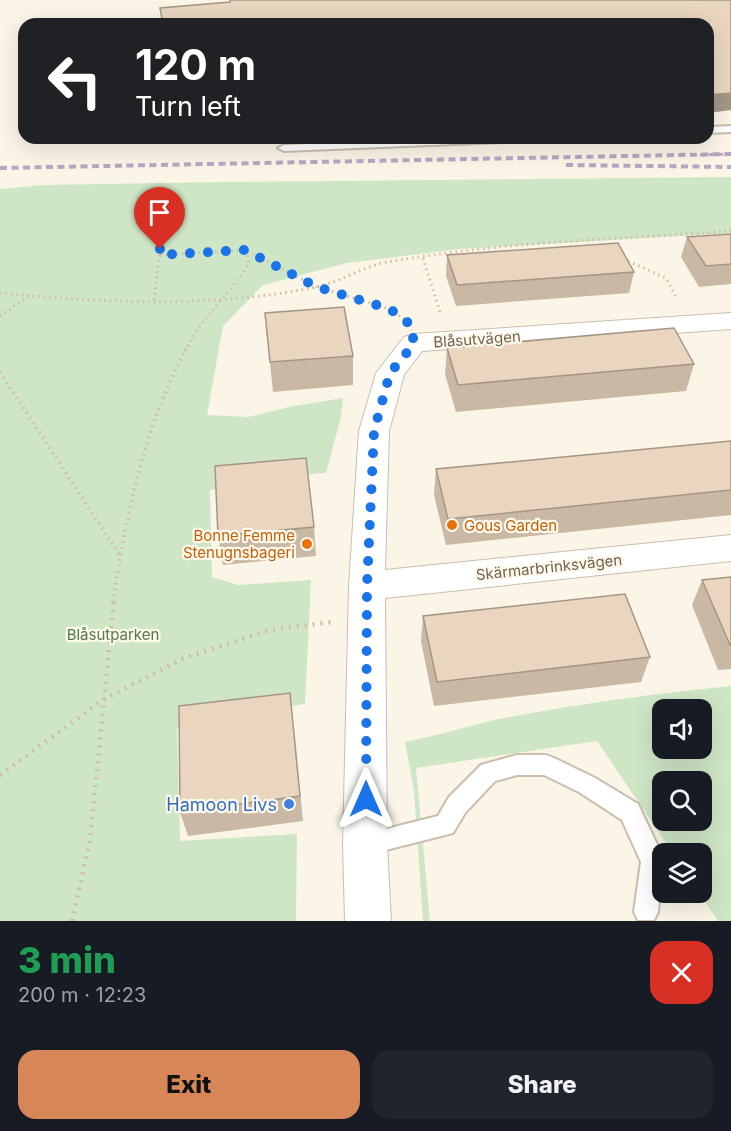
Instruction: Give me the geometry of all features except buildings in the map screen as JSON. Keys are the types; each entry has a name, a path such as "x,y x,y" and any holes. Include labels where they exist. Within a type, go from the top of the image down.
{"street":[{"name":"Blåsutvägen","path":"368,921 365,844 367,602 374,431 390,373 414,344 731,321"},
{"name":"Skärmarbrinksvägen","path":"367,602 731,548"}],"lane":[{"path":"714,130 731,129"},
{"path":"284,148 383,144"},
{"path":"365,844 445,825 457,805 489,772 517,765 546,765 587,785 630,812 653,861 646,912"}],"path":[{"path":"0,293 80,301 222,298 317,287 386,262 586,241 731,231"},
{"path":"586,241 596,246"},
{"path":"154,300 160,249"},
{"path":"160,255 245,250 317,287 390,309 411,325 414,344"},
{"path":"72,921 94,825 103,700 120,556 150,434 181,360 199,328 222,298 238,284 249,263 245,250"},
{"path":"616,255 666,279 691,324"},
{"path":"423,258 450,341"},
{"path":"0,316 29,296"},
{"path":"0,372 120,556"},
{"path":"0,775 103,700 184,658 367,602"}],"green space":[{"name":"Blåsutparken","path":"731,177 731,233 460,249 347,263 263,285 223,326 207,415 248,417 343,398 341,417 326,473 268,477 210,490 212,577 238,585 311,580 305,704 231,715 177,729 180,841 297,834 296,921 0,921 0,189 43,185 221,182"},
{"path":"731,686 731,921 718,921 706,903 712,903 712,843 666,843 658,831 712,831 712,771 652,771 652,822 597,741 416,768 430,921 423,921 414,791 405,742 487,722 615,700"}],"railway":[{"path":"0,168 731,154 700,155"},
{"path":"566,165 731,167"}],"place":[{"name":"Gous Garden","path":"452,525"},
{"name":"Bonne Femme Stenugnsbageri","path":"307,544"},
{"name":"Hamoon Livs","path":"289,804"}],"route":[{"path":"160,249 160,255 245,250 317,287 390,309 411,325 414,344 390,373 374,431 367,586 366,799"}]}
